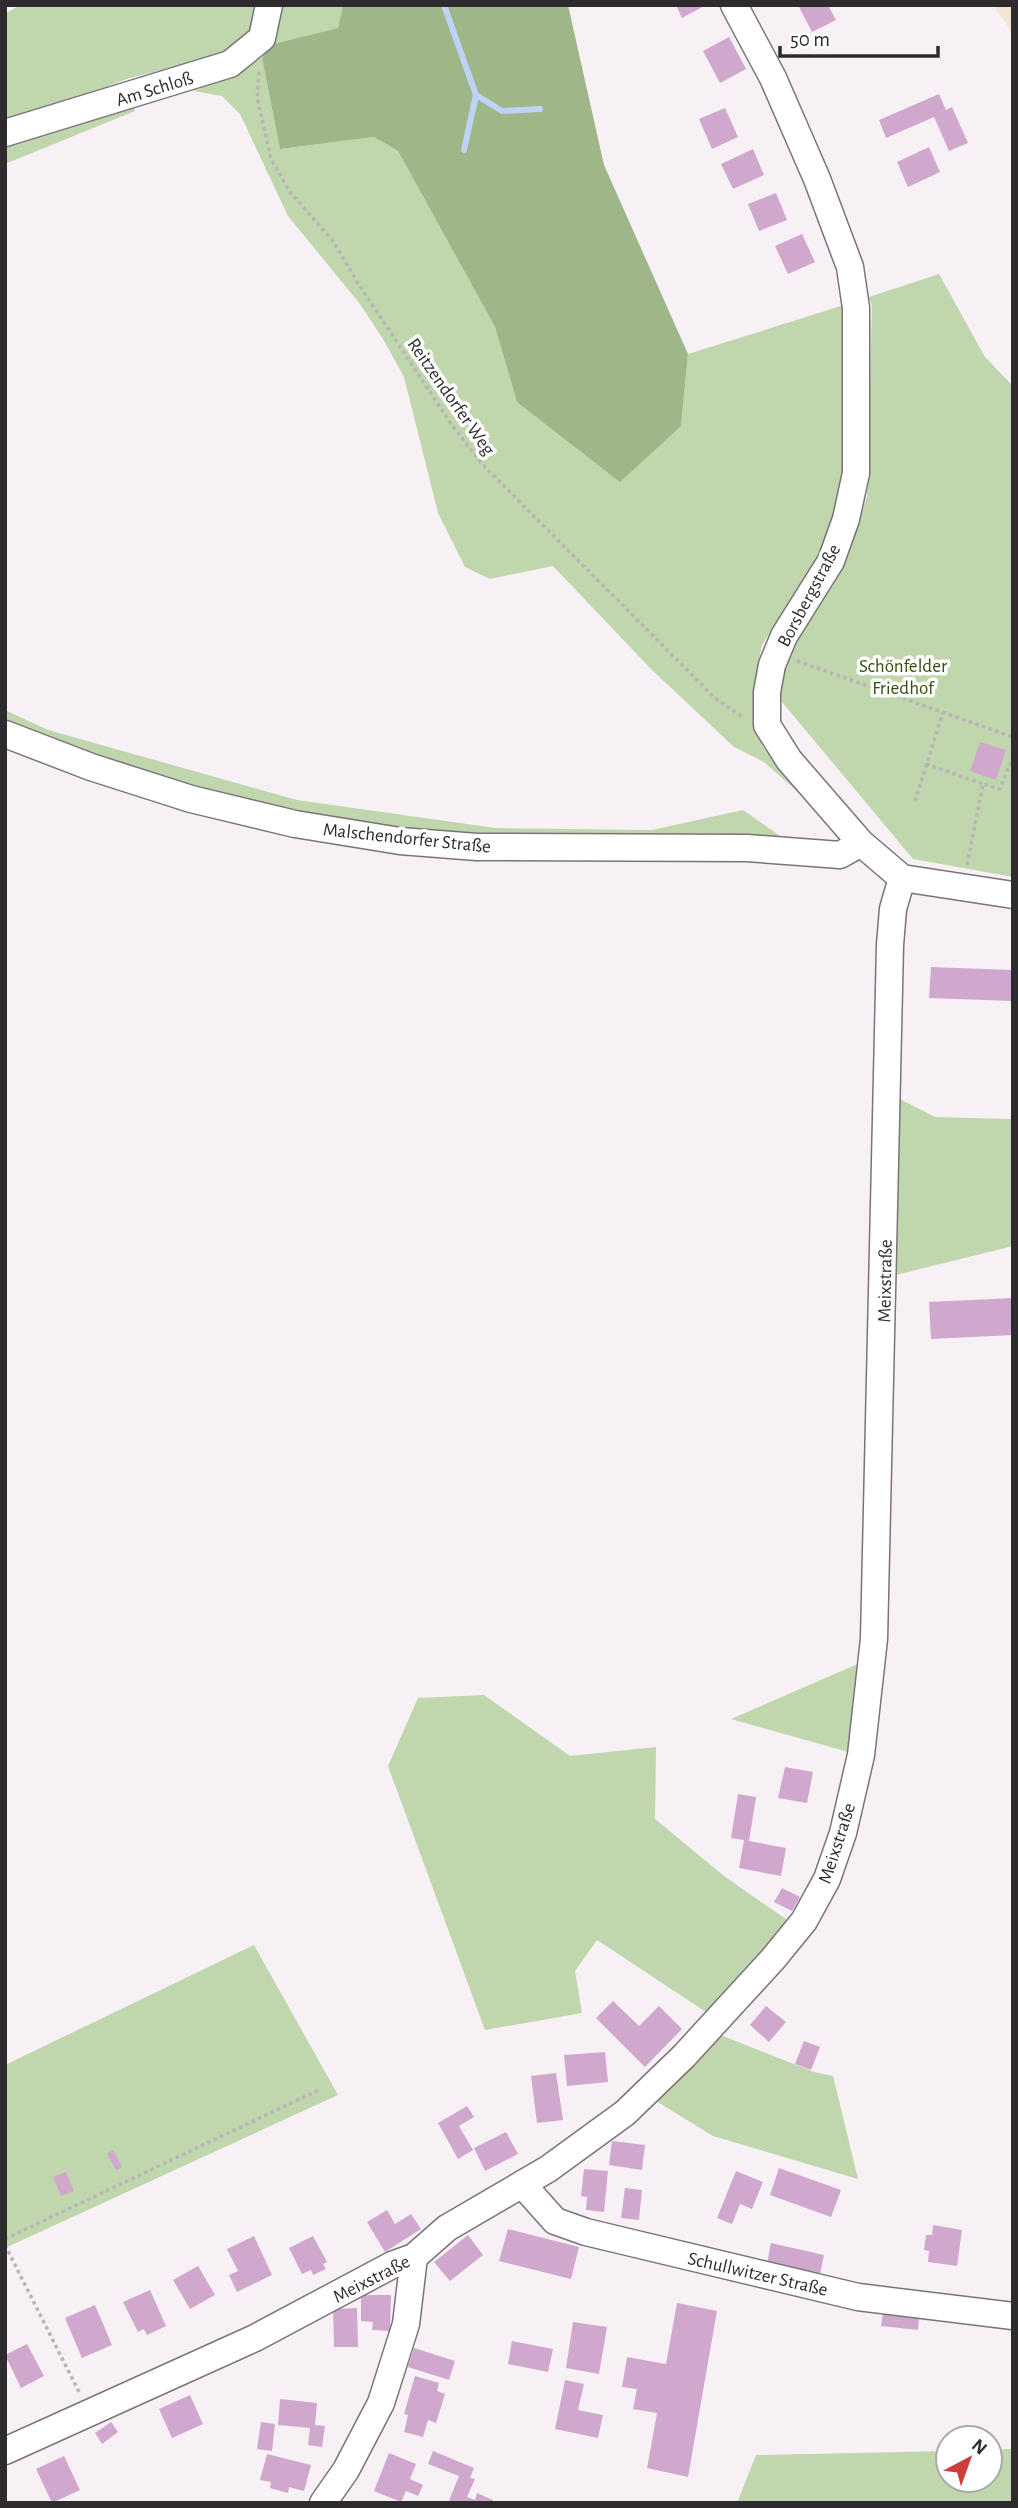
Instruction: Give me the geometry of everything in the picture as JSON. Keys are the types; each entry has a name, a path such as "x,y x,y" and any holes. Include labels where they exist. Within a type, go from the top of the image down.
{"street":[{"path":"262,38 269,5"},
{"name":"Borsbergstraße","path":"734,5 773,78 817,178 850,267 856,308 856,472 846,519 831,561 784,636 772,665 767,692 767,725"},
{"name":"Am Schloß","path":"5,133 230,64 262,38"},
{"path":"767,725 789,760 861,843 902,878 1013,895"},
{"name":"Malschendorfer Straße","path":"5,734 91,767 191,799 295,824 400,841 477,847 747,848 841,855 861,843"},
{"name":"Meixstraße","path":"5,2451 255,2338 392,2265 414,2257 447,2228 548,2169 625,2112 684,2056 773,1959 804,1920 821,1889 843,1833 861,1755 874,1639 890,945 893,909 902,878"},
{"name":"Schullwitzer Straße","path":"522,2185 555,2221 586,2232 858,2297 1013,2316"},
{"path":"323,2503 346,2470 382,2403 406,2324 414,2257"}],"path":[{"name":"Reitzendorfer Weg","path":"262,38 257,97 271,159 290,192 333,241 452,425 482,464 716,699 741,717 767,725"},
{"path":"777,653 1013,737"},
{"path":"915,801 943,712"},
{"path":"926,764 1000,789 1013,756"},
{"path":"961,887 983,784"},
{"path":"5,2239 321,2089"},
{"path":"5,2245 89,2413"}],"shaded area":[{"path":"993,5 1013,5 1013,34"}],"green space":[{"path":"20,5 261,5 253,29 230,52 127,79 5,125 5,14"},
{"path":"280,5 343,5 338,28 273,44"},
{"path":"343,5 568,5 604,165 688,354 681,426 620,482 517,402 495,327 398,151 374,137 280,149 262,58 273,44 338,28"},
{"path":"262,58 280,149 374,137 398,151 495,327 517,402 681,426 688,354 844,305 845,442 841,494 822,551 762,645 753,689 762,746 807,800 764,762 734,747 651,669 553,566 490,579 465,567 438,513 404,377 383,339 360,304 288,216 240,114 222,96 194,91 240,72"},
{"path":"133,103 135,111 5,164 5,145"},
{"name":"Schönfelder Friedhof","path":"939,274 985,357 1013,386 1013,877 913,859 777,696 788,650 849,554 867,496 872,306 869,297"},
{"path":"5,710 48,730 297,800 495,828 652,830 743,810 783,838 468,835 418,832 351,822 250,802 101,758 5,722"},
{"path":"900,1099 935,1117 1013,1119 1013,1246 896,1275"},
{"path":"860,1663 852,1753 731,1719"},
{"path":"484,1695 570,1756 656,1747 655,1819 724,1876 790,1922 709,2014 597,1940 575,1971 582,2013 485,2030 388,1766 418,1698"},
{"path":"254,1945 338,2095 5,2248 5,2065"},
{"path":"718,2034 814,2072 833,2076 858,2179 713,2136 656,2101"},
{"path":"1004,2449 1013,2449 1013,2503 737,2503 756,2455 934,2451 934,2494 1004,2494"}],"building":[{"path":"676,5 706,5 682,18"},
{"path":"798,5 828,5 836,20 812,32"},
{"path":"729,37 746,69 720,83 703,51"},
{"path":"939,94 946,110 952,107 968,143 949,151 934,117 886,138 879,120"},
{"path":"725,108 738,137 712,149 699,119"},
{"path":"929,147 940,172 908,187 897,162"},
{"path":"753,149 764,175 733,189 721,164"},
{"path":"776,193 787,220 759,231 748,204"},
{"path":"802,234 815,262 788,274 775,246"},
{"path":"980,742 1006,750 996,780 970,771"},
{"path":"931,967 1012,970 1011,1001 929,998"},
{"path":"1013,1298 1013,1335 931,1339 929,1302"},
{"path":"785,1767 813,1772 807,1803 778,1798"},
{"path":"738,1794 756,1797 749,1841 786,1848 781,1876 739,1868 744,1840 731,1838"},
{"path":"782,1888 800,1897 792,1911 774,1902"},
{"path":"613,2001 639,2026 659,2006 682,2029 645,2067 596,2018"},
{"path":"766,2006 786,2022 769,2042 750,2025"},
{"path":"804,2041 820,2047 811,2070 795,2064"},
{"path":"605,2052 608,2082 567,2086 564,2055"},
{"path":"556,2073 563,2120 537,2123 531,2076"},
{"path":"467,2106 474,2117 459,2126 473,2150 458,2159 438,2123"},
{"path":"506,2132 518,2154 485,2171 474,2148"},
{"path":"612,2141 645,2145 642,2170 609,2165"},
{"path":"113,2150 122,2167 116,2170 107,2154"},
{"path":"779,2168 841,2190 831,2217 770,2195"},
{"path":"584,2169 608,2171 604,2212 586,2210 587,2197 581,2196"},
{"path":"736,2171 763,2182 752,2209 740,2204 732,2224 717,2218"},
{"path":"66,2172 74,2191 61,2196 53,2177"},
{"path":"625,2188 642,2190 639,2220 621,2218"},
{"path":"387,2210 395,2224 411,2214 421,2229 385,2252 367,2222"},
{"path":"933,2225 962,2230 957,2266 928,2262 929,2251 924,2250 926,2235 932,2235"},
{"path":"508,2229 579,2247 571,2279 499,2261"},
{"path":"468,2235 483,2255 450,2281 434,2262"},
{"path":"254,2236 272,2275 237,2292 229,2275 238,2271 227,2249"},
{"path":"313,2236 327,2262 323,2264 326,2269 313,2275 311,2270 302,2274 289,2248"},
{"path":"771,2243 824,2255 820,2274 767,2263"},
{"path":"198,2266 215,2295 190,2309 173,2280"},
{"path":"150,2290 166,2326 147,2335 144,2329 138,2332 123,2302"},
{"path":"361,2295 391,2295 390,2331 372,2330 373,2322 361,2321"},
{"path":"677,2303 717,2311 688,2477 647,2468 657,2413 633,2409 637,2389 622,2387 627,2357 666,2364"},
{"path":"95,2305 112,2345 82,2358 65,2318"},
{"path":"357,2308 358,2347 334,2347 333,2309"},
{"path":"883,2313 919,2317 918,2330 881,2326"},
{"path":"573,2322 607,2327 599,2374 566,2368"},
{"path":"512,2341 553,2349 548,2372 508,2364"},
{"path":"27,2344 44,2376 21,2388 5,2355"},
{"path":"414,2348 455,2361 449,2380 408,2367"},
{"path":"415,2376 439,2383 437,2391 445,2394 436,2423 428,2420 423,2437 404,2432 408,2415 404,2414"},
{"path":"565,2380 584,2384 578,2410 603,2415 598,2438 555,2429"},
{"path":"190,2395 203,2424 172,2438 159,2409"},
{"path":"280,2399 317,2403 315,2425 325,2426 322,2447 308,2445 310,2428 278,2425"},
{"path":"111,2422 118,2432 102,2444 95,2433"},
{"path":"261,2422 275,2424 272,2451 257,2449"},
{"path":"433,2451 474,2468 470,2478 475,2479 467,2497 475,2500 477,2493 493,2500 491,2503 448,2503 459,2476 428,2464"},
{"path":"389,2453 416,2464 410,2479 423,2485 418,2496 406,2491 401,2502 374,2491"},
{"path":"267,2454 311,2465 304,2491 289,2487 288,2493 270,2488 271,2482 260,2480"},
{"path":"64,2456 80,2490 52,2503 36,2469"}],"waterway":[{"path":"444,5 476,95 464,150"},
{"path":"476,95 502,111 540,109"}]}
